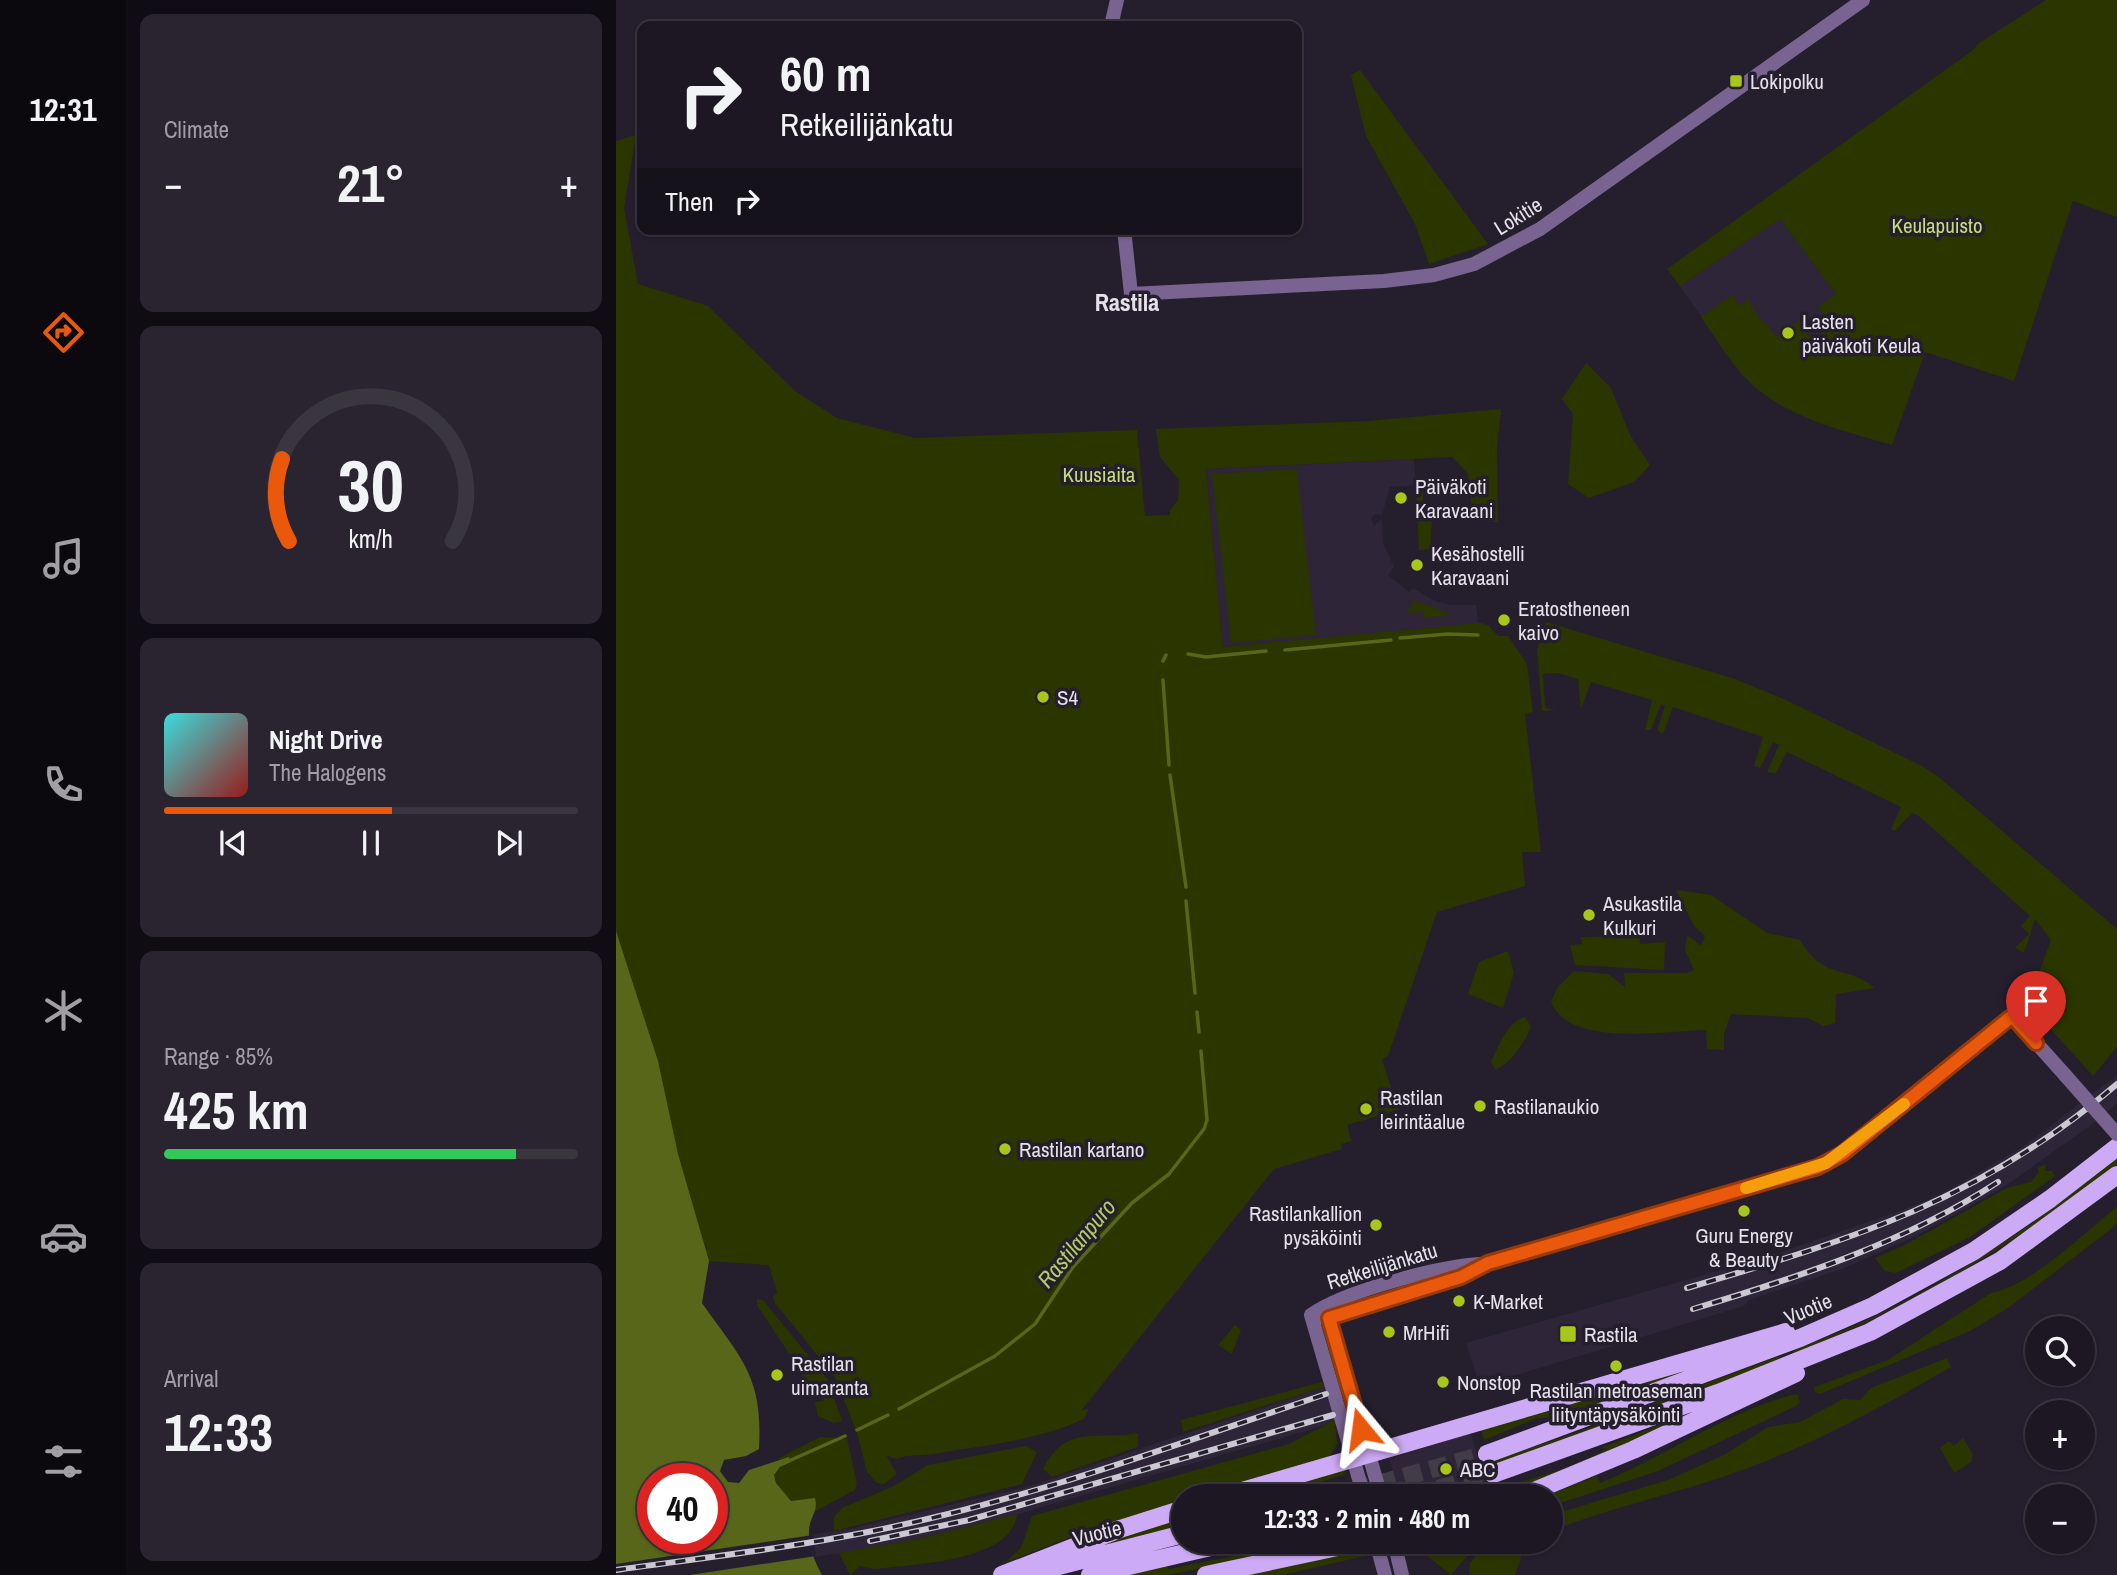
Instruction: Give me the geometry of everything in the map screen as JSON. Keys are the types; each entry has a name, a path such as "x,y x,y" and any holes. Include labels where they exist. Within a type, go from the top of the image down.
{"main road":[{"name":"Vuotie","path":"1487,1454 1765,1352 1873,1306 1974,1251 2050,1199 2117,1147"},
{"path":"1551,1484 1633,1450 1776,1384 2000,1261 2117,1175"},
{"path":"1266,1484 1629,1380 1873,1306"},
{"path":"1493,1474 1731,1388 1870,1332"},
{"path":"1002,1575 1120,1529 1171,1513"},
{"name":"Vuotie","path":"1023,1575 1171,1537"},
{"name":"Vuotie","path":"1090,1575 1180,1554"},
{"path":"1206,1575 1305,1554"}],"street":[{"path":"1112,21 1117,0"},
{"name":"Lokitie","path":"1125,235 1131,294 1384,281 1426,276 1474,264 1540,229 1863,0"},
{"name":"Retkeilijänkatu","path":"1311,1315 1329,1318 1461,1277 1488,1263 1818,1167 1842,1154 2012,1016 2117,1133"},
{"name":"Retkeilijänkatu","path":"1311,1315 1325,1304 1351,1296 1458,1265 1488,1263"},
{"path":"1311,1315 1331,1383 1375,1484"},
{"path":"1329,1318 1346,1378 1361,1456 1359,1484"},
{"path":"1379,1554 1385,1575"},
{"path":"1397,1554 1402,1575"}],"shaded area":[{"name":"Lasten päiväkoti Keula","path":"1780,218 1876,348 1782,406 1743,376 1680,286"},
{"path":"1414,459 1416,485 1390,487 1382,515 1375,514 1371,518 1374,526 1382,519 1383,543 1394,567 1388,575 1409,592 1413,588 1435,601 1450,605 1476,605 1478,624 1223,647 1206,469"},
{"path":"616,931 658,1061 678,1154 709,1261 702,1303 747,1370 757,1403 759,1424 759,1449 746,1456 724,1460 723,1463 637,1463 637,1554 728,1554 728,1482 739,1483 749,1470 789,1457 791,1462 780,1467 774,1475 776,1483 791,1501 815,1498 816,1507 809,1526 809,1537 812,1554 822,1575 616,1575"},
{"path":"2117,1075 2117,1103 2094,1123 2002,1188 1918,1235 1842,1269 1749,1300 1744,1306 1480,1386 1466,1343 1767,1257 1914,1206 1945,1192 2024,1146"},
{"path":"1324,1387 1335,1420 1326,1425 980,1525 883,1547 690,1575 616,1575 616,1564 683,1554 728,1554 728,1547 849,1529 1027,1487"},
{"path":"1470,1431 1485,1484 1397,1484 1388,1455"}],"green space":[{"name":"Keulapuisto","path":"2046,0 2117,0 2117,217 2073,201 2014,381 1925,352 1892,445 1811,420 1773,401 1742,374 1701,317 1732,295 1740,306 1749,300 1762,322 1764,321 1776,337 1799,321 1812,340 1832,326 1818,307 1836,294 1780,219 1680,286 1667,269 1972,51 1979,43"},
{"path":"1360,70 1488,244 1429,264 1415,224 1366,136 1351,75"},
{"name":"Kuusiaita","path":"636,135 624,208 638,284 708,306 795,391 837,418 915,438 1137,430 1145,516 1170,515 1170,510 1178,501 1179,480 1160,457 1156,429 1368,421 1501,409 1497,448 1498,522 1473,521 1468,474 1452,457 1206,469 1223,647 1480,623 1488,625 1498,636 1508,636 1527,664 1533,712 1525,714 1541,852 1522,852 1525,886 1437,912 1388,1056 1382,1059 1398,1110 1347,1125 1351,1141 1341,1144 1342,1149 1274,1169 1081,1411 1089,1408 1084,1419 1010,1441 896,1459 886,1455 897,1474 884,1484 877,1483 867,1472 857,1433 835,1377 775,1303 773,1297 777,1292 769,1265 709,1261 694,1274 616,1114 616,141"},
{"path":"1586,363 1611,388 1630,435 1650,465 1634,482 1589,498 1568,484 1573,414 1562,399"},
{"path":"1297,469 1316,635 1231,643 1212,474"},
{"path":"1431,479 1445,483 1449,492 1443,488 1436,494 1423,487 1423,513 1432,520 1430,549 1419,550 1416,483"},
{"path":"1414,600 1452,615 1423,618 1423,612 1407,613"},
{"path":"1546,622 1735,679 1786,700 1922,766 1940,778 2117,929 2117,1047 2093,1076 2037,1014 2031,995 2051,940 2035,919 2024,953 2015,948 2029,934 2021,926 2030,916 1919,816 1912,813 1895,831 1891,829 1901,807 1787,752 1776,773 1767,772 1779,745 1773,742 1760,768 1754,766 1763,737 1673,707 1663,734 1657,730 1665,706 1661,704 1651,730 1645,730 1652,700 1591,682 1581,709 1578,679 1558,673 1543,674 1545,708 1556,710 1542,711 1537,650"},
{"path":"1676,890 1711,895 1767,933 1800,940 1809,953 1827,967 1854,976 1875,988 1836,994 1835,1023 1823,1026 1808,1018 1731,1014 1724,1034 1724,1050 1707,1049 1706,1030 1620,1034 1577,1026 1561,1016 1551,1002 1557,988 1574,971 1608,974 1625,987 1624,973 1687,973 1694,970 1685,950 1687,935 1701,946 1705,936 1694,926"},
{"path":"1632,932 1639,932 1640,944 1665,942 1664,970 1575,965 1570,945 1582,944 1581,937 1632,936"},
{"path":"1508,951 1514,973 1503,1008 1468,994 1479,962"},
{"path":"1524,1017 1531,1026 1525,1039 1512,1057 1496,1070 1491,1062 1500,1043 1512,1025"},
{"path":"2117,1158 2117,1164 2002,1247 1922,1294 1793,1354 1794,1350 1881,1313 1964,1268 2042,1215"},
{"path":"2046,1164 2045,1171 2052,1171 2055,1176 1970,1237 1896,1273 1885,1271 1875,1258 1903,1246 2007,1188 2031,1182 2039,1172 2037,1168"},
{"path":"2117,1207 2117,1222 2111,1229 2008,1308 1970,1331 1820,1394 1814,1391 1815,1387 1888,1360 1991,1293 2023,1280 2057,1257"},
{"path":"757,1299 763,1300 828,1380 842,1421 834,1423 818,1416 815,1402 824,1401 821,1390 813,1390 757,1305"},
{"path":"1235,1325 1241,1330 1232,1354 1218,1345"},
{"path":"1779,1356 1779,1361 1584,1435 1492,1465 1491,1461 1578,1432"},
{"path":"1947,1358 1951,1367 1876,1409 1772,1459 1721,1478 1563,1527 1563,1511 1668,1480 1724,1455 1768,1427 1800,1422 1843,1399 1860,1400 1871,1388"},
{"path":"1694,1368 1582,1410 1570,1412 1568,1408 1546,1418 1537,1418 1484,1440 1481,1430"},
{"path":"1322,1382 1324,1387 1183,1432 1181,1420"},
{"path":"1797,1394 1800,1402 1658,1471 1563,1502 1563,1489 1597,1476 1600,1483 1723,1422 1772,1401"},
{"path":"1706,1407 1540,1484 1515,1484 1567,1468 1608,1449 1601,1448"},
{"path":"1335,1420 1337,1445 1328,1458 1320,1462 1242,1484 1171,1484 1171,1505 1092,1529 1004,1563 1021,1548 1032,1516 1289,1444"},
{"path":"1138,1433 1138,1447 1052,1477 1043,1469 1062,1445 1073,1440"},
{"path":"820,1437 847,1439 857,1483 855,1490 812,1513 784,1493 774,1475 780,1467 779,1458"},
{"path":"1963,1438 1973,1454 1971,1462 1954,1473 1940,1448 1949,1441 1954,1446"},
{"path":"1026,1446 1037,1452 1022,1484 834,1531 834,1517 842,1508 894,1486 928,1465"},
{"path":"1344,1470 1346,1474 1314,1484 1293,1484"},
{"path":"1017,1514 1011,1530 998,1542 958,1558 875,1569 860,1566 850,1575 839,1553 919,1539"},
{"path":"1171,1520 1171,1528 1080,1553 1079,1549"},
{"path":"1244,1554 1270,1554 1168,1575 1130,1575 1166,1566 1169,1569"},
{"path":"1346,1554 1365,1556 1282,1575 1239,1575"},
{"path":"1425,1554 1469,1554 1451,1575"},
{"path":"1477,1554 1522,1554 1515,1575 1469,1575 1470,1563"}],"pier":[{"path":"813,1535 816,1556 690,1575 616,1575 616,1564 684,1554 728,1554 728,1548"}],"waterway":[{"path":"1400,638 1448,634 1478,635"},
{"path":"1285,650 1391,640"},
{"path":"1188,654 1206,657 1266,651"},
{"path":"1163,661 1166,655"},
{"path":"1163,680 1169,765"},
{"path":"1170,775 1186,887"},
{"path":"1186,901 1195,993"},
{"path":"1197,1012 1199,1032"},
{"name":"Rastilanpuro","path":"899,1409 995,1356 1035,1324 1073,1267 1132,1203 1169,1174 1204,1129 1207,1120 1201,1051"},
{"name":"Rastilanpuro","path":"857,1430 888,1415"},
{"name":"Rastilanpuro","path":"791,1460 845,1436"}],"tunnel":[{"path":"1378,1484 1487,1454"},
{"path":"1456,1484 1493,1474"}],"railway":[{"path":"1687,1288 1861,1233 1965,1187 2016,1158 2066,1124 2117,1084"},
{"path":"1693,1309 1811,1271 1888,1241 1962,1204 1998,1182"},
{"path":"616,1570 810,1543 988,1504 1102,1470 1326,1394"},
{"path":"870,1541 969,1520 1333,1415"}],"slow traffic":[{"path":"1746,1188 1826,1163 1842,1154 1904,1104"}],"place":[{"name":"Lokipolku","path":"1736,81"},
{"name":"Lasten päiväkoti Keula","path":"1788,333"},
{"name":"Päiväkoti Karavaani","path":"1401,498"},
{"name":"Kesähostelli Karavaani","path":"1417,565"},
{"name":"Eratostheneen kaivo","path":"1504,620"},
{"name":"S4","path":"1043,697"},
{"name":"Asukastila Kulkuri","path":"1589,915"},
{"name":"Rastilanaukio","path":"1480,1106"},
{"name":"Rastilan leirintäalue","path":"1366,1109"},
{"name":"Rastilan kartano","path":"1005,1149"},
{"name":"Guru Energy & Beauty","path":"1744,1211"},
{"name":"Rastilankallion pysäköinti","path":"1376,1225"},
{"name":"K-Market","path":"1459,1301"},
{"name":"MrHifi","path":"1389,1332"},
{"name":"Rastila","path":"1568,1334"},
{"name":"Rastilan metroaseman liityntäpysäköinti","path":"1616,1366"},
{"name":"Rastilan uimaranta","path":"777,1375"},
{"name":"Nonstop","path":"1443,1382"},
{"name":"ABC","path":"1446,1469"}],"district":[{"name":"Rastila","path":"1127,302"}],"route":[{"path":"1361,1429 1329,1318 1461,1277 1488,1263 1818,1167 1842,1154 2012,1016 2036,1043"}]}
